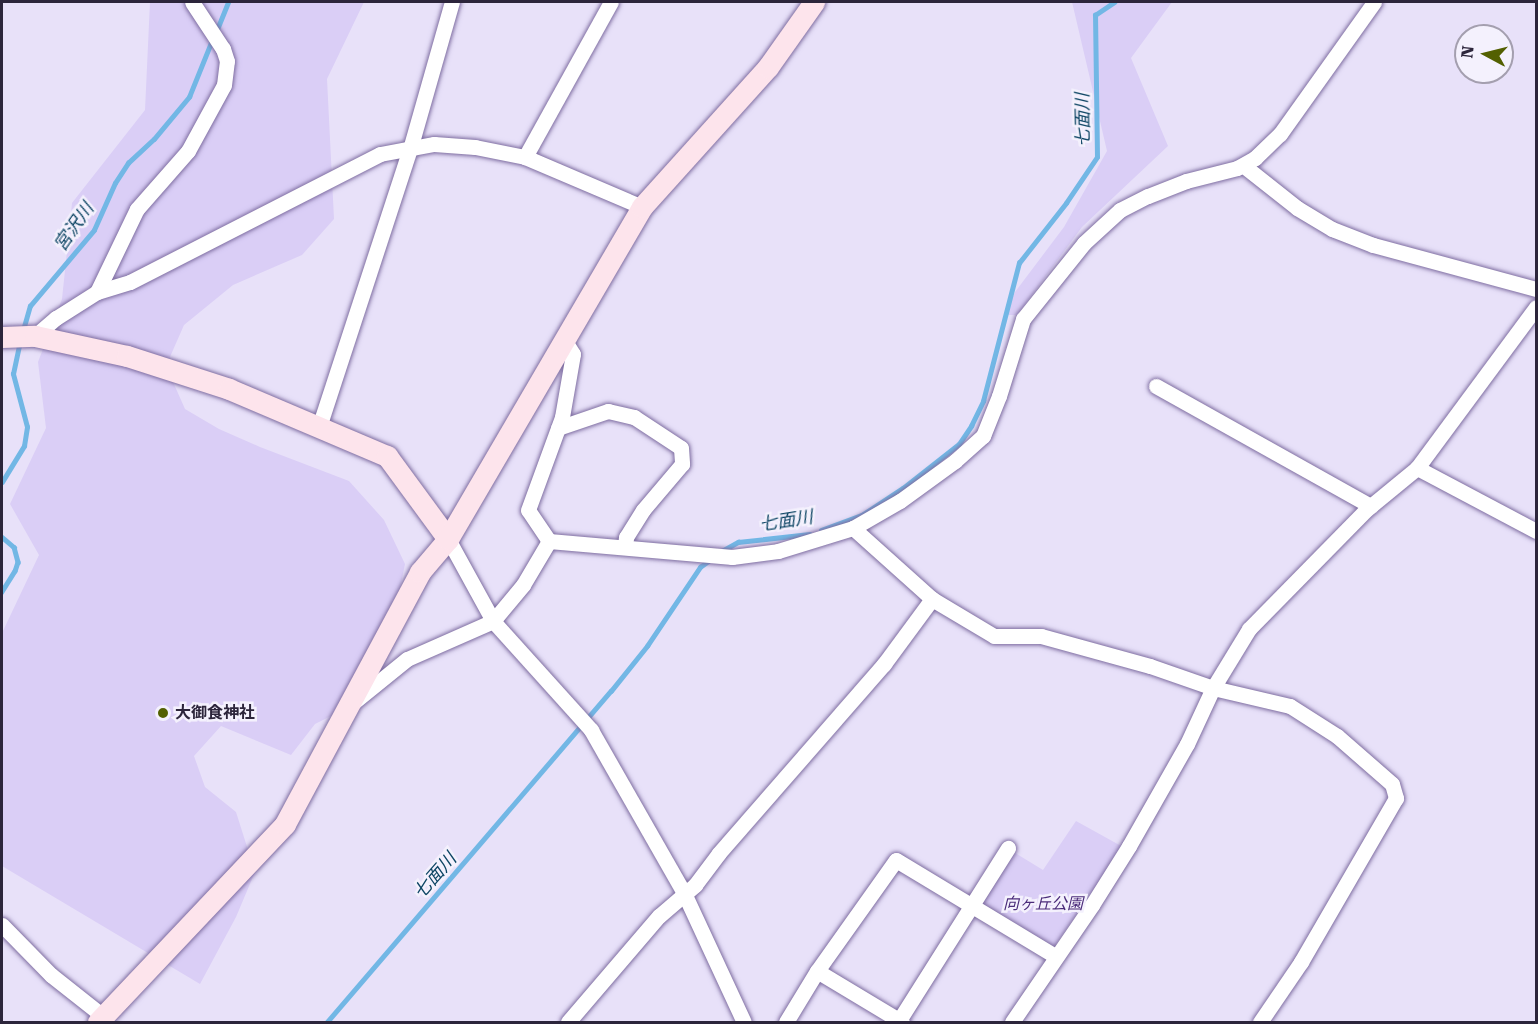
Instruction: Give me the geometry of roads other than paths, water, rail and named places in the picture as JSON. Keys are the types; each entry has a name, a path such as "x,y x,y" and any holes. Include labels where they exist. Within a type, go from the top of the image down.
{"street":[{"path":"97,292 137,209 188,151 224,85 227,61 223,50 192,2"},
{"path":"319,427 410,149 452,2"},
{"path":"525,157 611,2"},
{"path":"2,925 51,975 101,1020 285,824 420,572 448,539 642,207 768,67 814,2"},
{"path":"549,542 727,557 778,551 853,528 900,501 955,461 983,436 999,396 1023,319 1084,243 1120,210 1186,181 1244,166 1280,134 1374,2"},
{"path":"35,336 56,318 97,292 130,282 380,154 434,144 475,147 525,157 642,207"},
{"path":"1244,166 1297,208 1332,229 1373,245 1536,289"},
{"path":"1012,1023 1129,846 1187,744 1214,688 1250,629 1371,506 1417,468 1536,307"},
{"path":"2,337 35,336 128,356 229,390 387,456 448,539 493,621 591,730 684,893 744,1023"},
{"path":"549,542 528,510 558,428 573,354 565,341"},
{"path":"1156,386 1371,506"},
{"path":"558,428 608,411 634,417 681,448 681,464 642,510 626,537 625,547"},
{"path":"1417,468 1536,531"},
{"path":"853,528 932,599 994,636 1041,636 1149,666 1214,688 1290,706 1337,736 1392,784 1396,798 1301,962 1260,1023"},
{"path":"347,708 406,659 493,621 523,585 549,542"},
{"path":"568,1023 659,916 695,885 719,853 884,664 932,599"},
{"path":"817,971 900,1022 1008,848"},
{"path":"786,1023 817,971 896,860 1055,956"}],"waterway":[{"name":"宮沢川","path":"216,32 228,2"},
{"name":"七面川","path":"821,530 862,515 903,488 959,444 971,426 983,401 1019,263 1066,203 1097,157 1095,15 1114,2"},
{"name":"宮沢川","path":"23,330 30,306 94,230 115,183 128,163 154,139 189,97 212,40"},
{"name":"宮沢川","path":"2,482 24,446 27,427 13,374 20,341"},
{"name":"七面川","path":"720,552 738,542 810,534"},
{"name":"宮沢川","path":"2,537 14,547 18,562 2,592"},
{"name":"七面川","path":"327,1022 611,691 647,646 700,567 711,559"}],"place":[{"name":"大御食神社","path":"163,713"}],"park label":[{"name":"向ヶ丘公園","path":"1043,904"}]}
